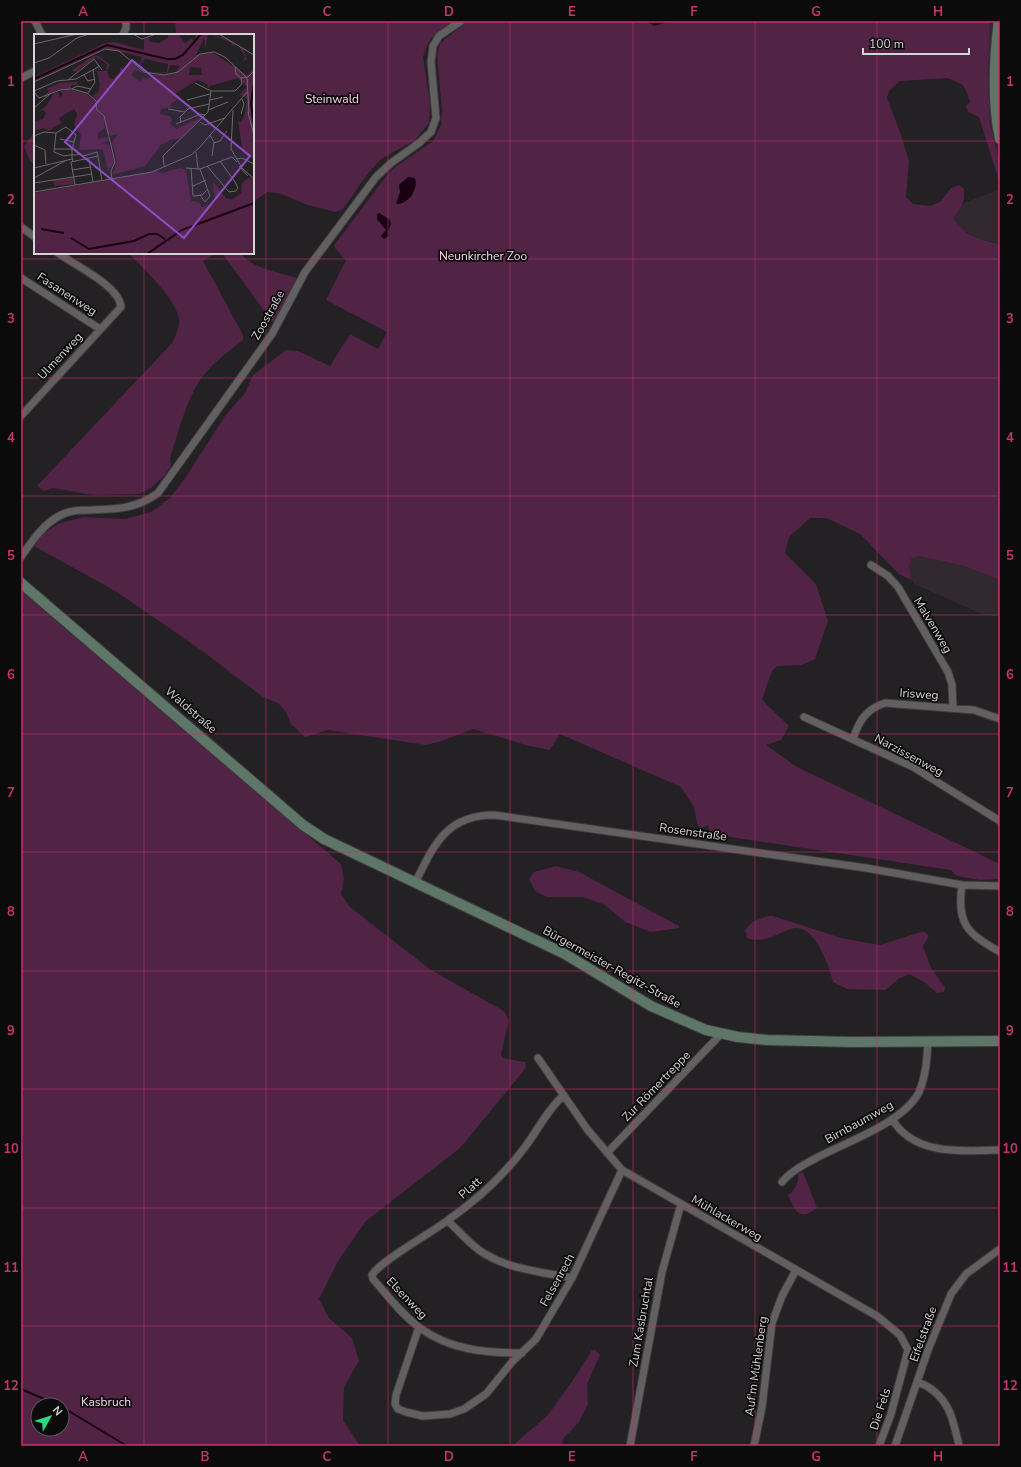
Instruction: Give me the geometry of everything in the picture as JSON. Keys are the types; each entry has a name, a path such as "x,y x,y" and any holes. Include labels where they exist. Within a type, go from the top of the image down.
{"street":[{"path":"35,21 42,34"},
{"path":"123,34 126,28 126,21"},
{"name":"Zoostraße","path":"21,557 38,533 62,515 74,510 117,509 136,505 146,502 158,493 272,334 305,272 376,176 391,163 420,143 431,132 436,118 431,62 432,46 439,36 461,21"},
{"path":"999,21 995,58 995,86 996,116 1000,139"},
{"path":"21,78 34,72"},
{"path":"21,227 34,236"},
{"name":"Ulmenweg","path":"21,416 119,311 121,307 121,302 107,285 60,254"},
{"name":"Fasanenweg","path":"21,278 100,330"},
{"name":"Malvenweg","path":"871,565 888,576 898,587 944,664 952,685 953,708"},
{"name":"Waldstraße","path":"21,583 303,824 324,839 348,852"},
{"name":"Irisweg","path":"853,739 864,716 876,706 896,703 974,710 1000,719"},
{"name":"Narzissenweg","path":"804,717 913,767 1000,821"},
{"name":"Rosenstraße","path":"415,883 434,846 453,825 469,817 494,815 866,868 962,885 1000,886"},
{"name":"Bürgermeister-Regitz-Straße","path":"348,852 565,954 651,1006 706,1030 720,1034 767,1040 1000,1041"},
{"path":"962,885 960,910 964,923 976,938 1000,952"},
{"name":"Zur Römertreppe","path":"607,1153 720,1034"},
{"name":"Birnbaumweg","path":"782,1182 787,1176 803,1165 892,1119 903,1111 918,1093 926,1070 928,1041"},
{"name":"Mühlackerweg","path":"538,1058 563,1096 622,1170 877,1316 900,1335 908,1350 901,1378"},
{"name":"Platt","path":"372,1275 391,1258 448,1221 479,1195 525,1147 554,1105 563,1096"},
{"path":"892,1119 904,1134 915,1142 925,1145 961,1151 1000,1150"},
{"name":"Felsenrech","path":"419,1327 396,1395 395,1404 398,1408 406,1412 423,1416 450,1414 475,1403 492,1388 536,1338 572,1278 622,1170"},
{"name":"Zum Kasbruchtal","path":"630,1446 660,1279 681,1204"},
{"path":"448,1221 469,1242 484,1254 501,1262 518,1268 572,1278"},
{"name":"Eifelstraße","path":"895,1446 951,1294 966,1274 1000,1249"},
{"name":"Auf'm Mühlenberg","path":"754,1446 762,1407 772,1323 782,1296 796,1270"},
{"name":"Elsenweg","path":"372,1275 373,1279 400,1310 419,1327 436,1338 459,1347 484,1352 522,1353"},
{"name":"Die Fels","path":"879,1446 891,1414 901,1378"},
{"path":"918,1382 935,1391 947,1405 959,1446"}],"shaded area":[{"path":"645,21 669,21 655,26"},
{"path":"990,21 1000,21 1000,164 990,124 988,79"},
{"path":"408,177 415,178 416,183 414,192 404,202 396,204 400,192 399,185"},
{"path":"1000,189 1000,244 975,237 958,228 954,218 964,203"},
{"path":"379,213 389,219 391,224 388,232 389,236 384,239 381,236 386,230 377,219 377,215"},
{"path":"919,556 964,566 1000,580 1000,614 994,616 984,615 914,584 909,576 909,565 912,558"}],"green space":[{"name":"Steinwald","path":"175,21 454,21 434,35 428,43 423,57 430,102 429,123 415,140 381,159 366,176 343,209 336,212 308,205 281,194 267,192 256,200 254,204 254,34 176,34"},
{"name":"Neunkircher Zoo","path":"468,21 990,21 988,79 990,124 1000,164 1000,184 979,117 968,112 966,106 970,102 963,85 948,78 900,81 889,91 887,98 909,161 906,197 913,204 930,206 940,202 951,188 959,185 964,189 964,198 959,211 954,218 958,224 967,233 973,236 1000,244 1000,580 964,566 919,556 912,558 909,565 911,580 899,574 860,534 827,518 810,518 789,537 785,553 816,584 828,621 815,659 802,665 777,666 772,671 762,700 789,726 781,740 766,745 797,767 1000,864 1000,879 980,880 956,876 951,870 710,834 708,825 700,829 697,823 694,807 681,787 560,734 550,750 529,746 473,729 442,741 426,745 328,730 305,737 291,724 286,712 278,703 263,697 201,650 117,592 34,546 44,533 58,524 83,517 125,519 151,512 170,498 185,478 225,416 245,393 253,375 286,350 298,351 330,366 350,334 378,349 387,332 326,300 346,260 334,247 391,170 433,141 441,125 442,111 437,55 440,43"},
{"path":"34,132 34,164 30,161 24,146"},
{"path":"129,254 214,254 203,261 243,335 243,340 214,363 204,374 195,388 183,418 170,458 171,466 164,476 151,488 139,494 92,495 53,488 44,491 37,486 172,343 177,333 179,322 178,314 174,305 142,266"},
{"path":"223,254 244,254 243,256 253,264 267,270 295,277 297,279 273,323"},
{"name":"Kasbruch","path":"21,591 341,864 344,879 341,894 350,907 431,970 504,1011 509,1021 501,1054 503,1058 525,1062 526,1068 460,1148 366,1221 338,1261 319,1299 329,1318 352,1338 359,1361 344,1387 343,1420 360,1446 21,1446"},
{"path":"556,866 579,872 679,926 679,928 651,932 625,922 605,905 583,897 547,897 536,892 529,879 534,872"},
{"path":"767,916 773,916 841,938 880,945 924,931 929,936 923,946 931,968 945,987 944,992 937,993 924,982 909,974 898,979 886,990 847,989 833,982 819,946 807,932 799,928 791,929 769,938 759,940 747,938 745,930 752,922"},
{"path":"803,1172 817,1208 806,1214 798,1213 788,1195 796,1186 798,1174"},
{"path":"592,1350 595,1350 600,1355 587,1384 588,1404 579,1422 563,1439 562,1446 512,1446 548,1415"}],"waterway":[{"path":"21,1389 40,1397"},
{"path":"70,1412 127,1446"}]}
